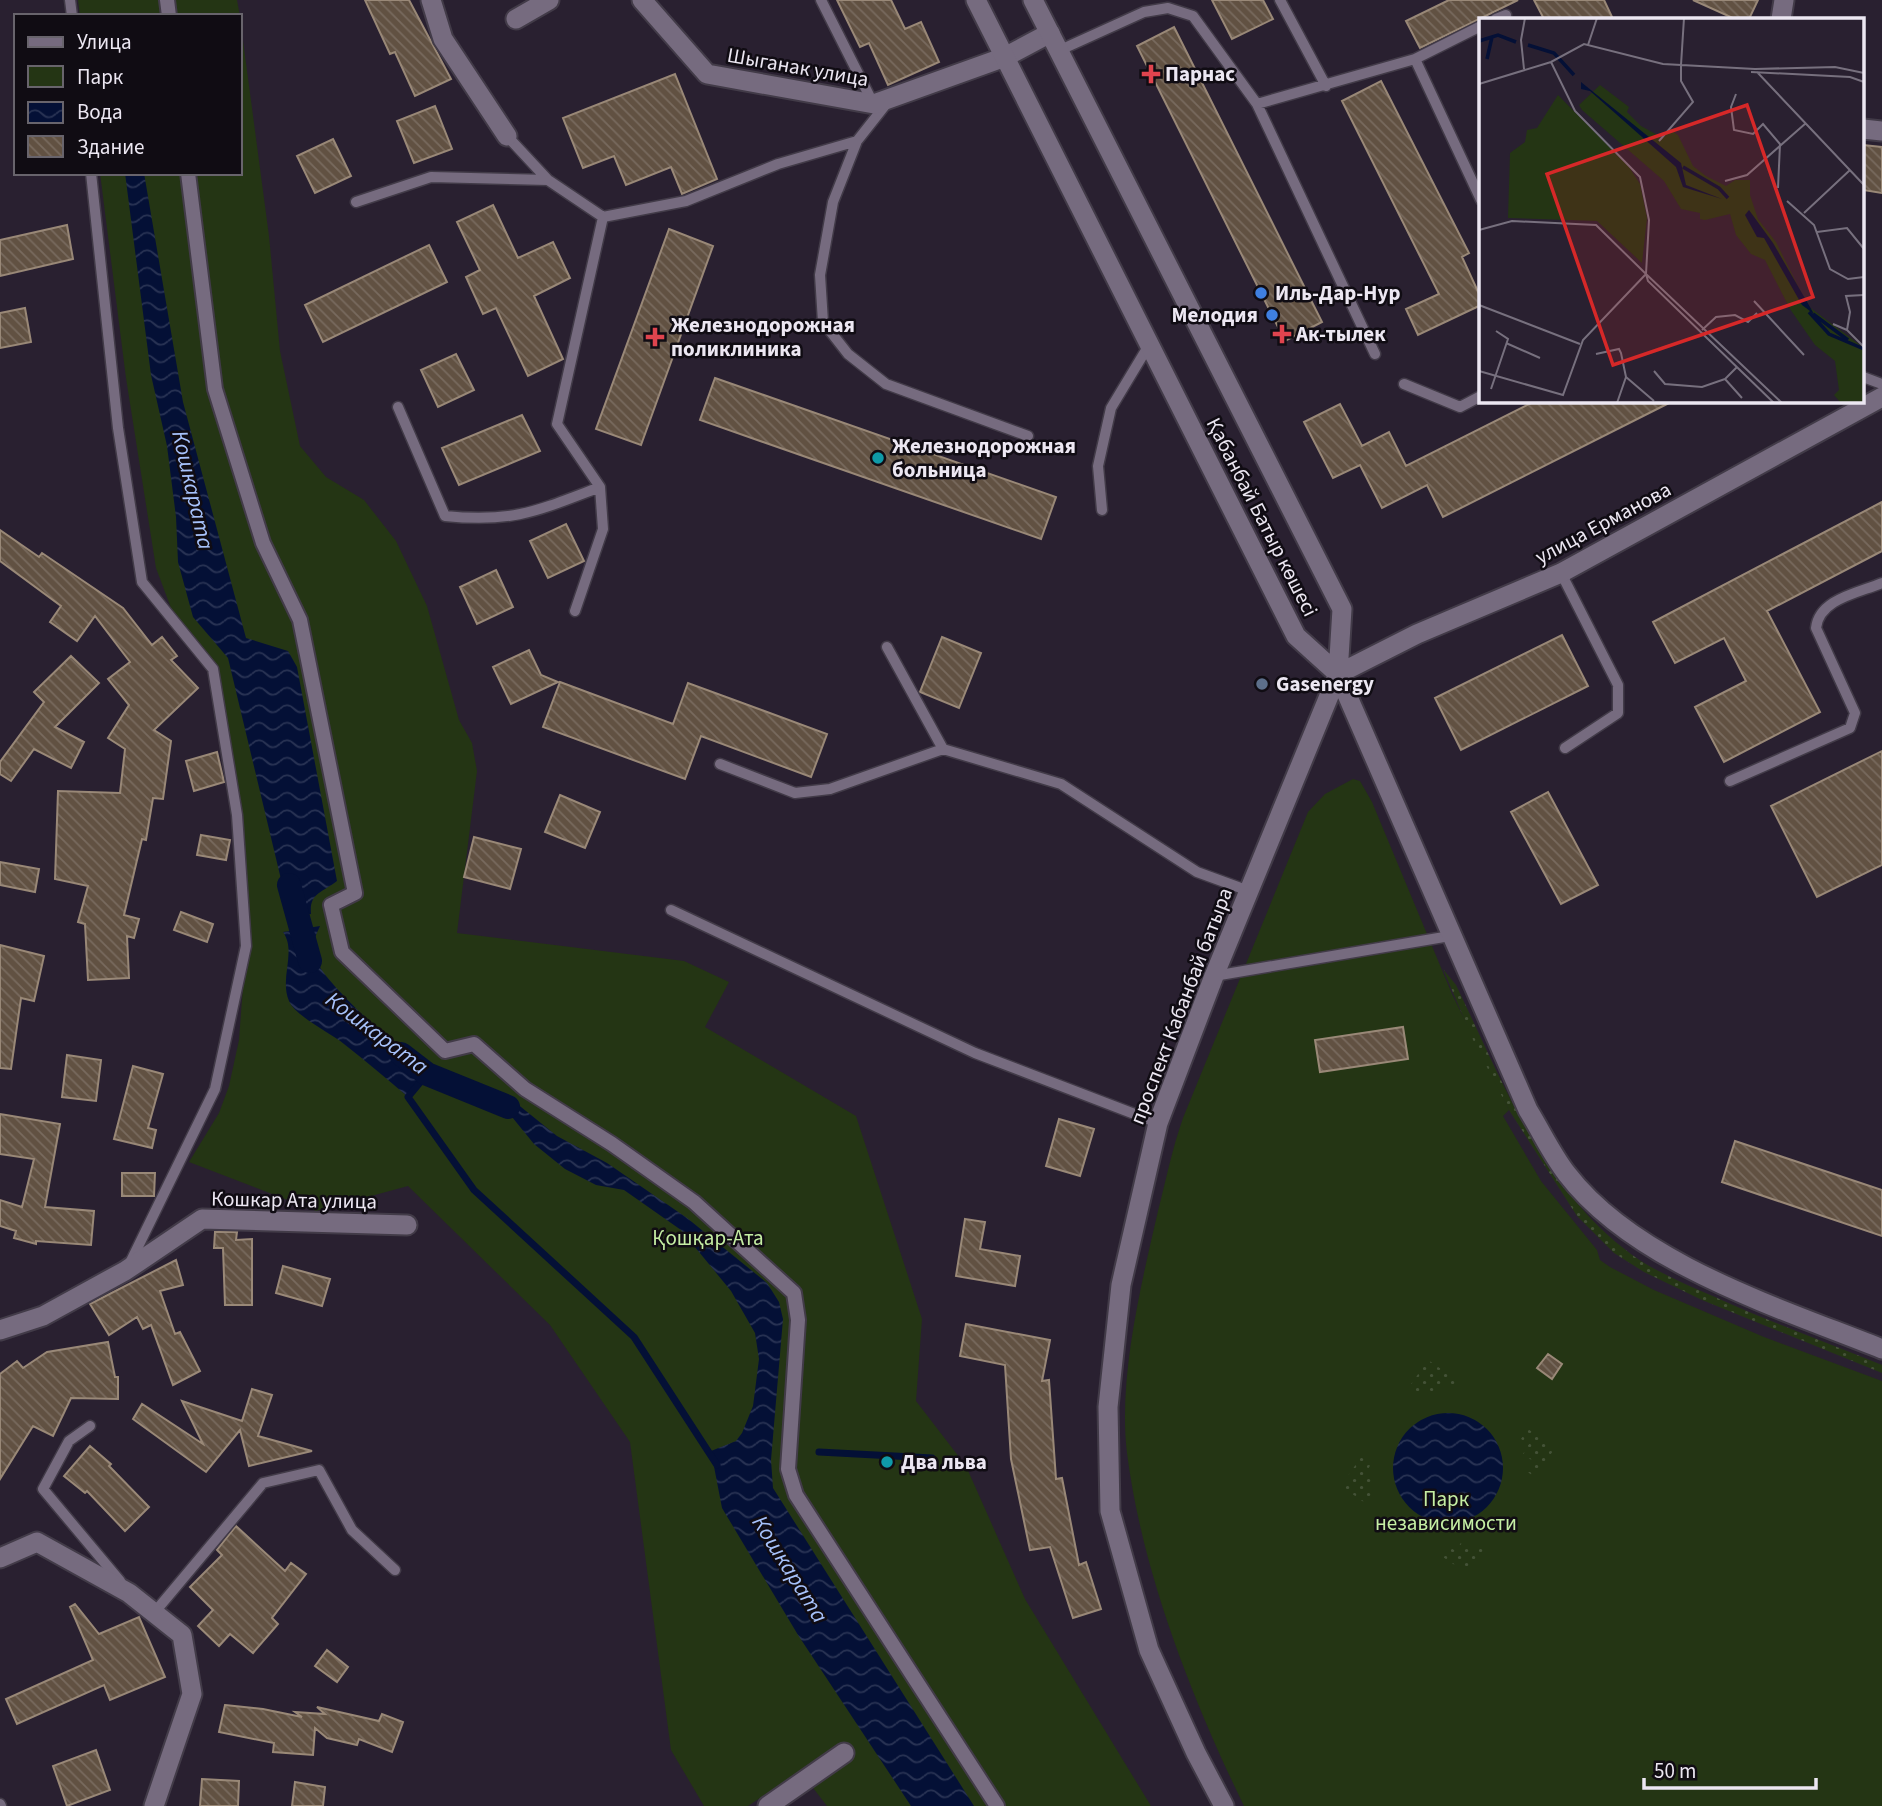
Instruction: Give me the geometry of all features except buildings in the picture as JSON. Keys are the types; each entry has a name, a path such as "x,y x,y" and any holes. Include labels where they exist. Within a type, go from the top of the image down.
{"street":[{"path":"431,0 443,39 507,136"},
{"path":"516,19 549,0"},
{"name":"Шыганак улица","path":"642,0 707,74 883,100 1054,42"},
{"name":"Қабанбай Батыр көшесі","path":"976,0 1296,636 1338,674"},
{"name":"Қабанбай Батыр көшесі","path":"1033,0 1342,609 1338,674"},
{"path":"1781,18 1784,0"},
{"path":"1864,129 1882,131"},
{"path":"188,175 215,389 263,543 300,620 355,893 331,905 342,952 445,1051 474,1044 525,1089 612,1144 694,1202 794,1293 798,1320 788,1469 796,1495 997,1806"},
{"name":"улица Ерманова","path":"1338,674 1417,634 1561,573 1882,397"},
{"path":"1338,674 1528,1110 1567,1175 1624,1229 1710,1280 1882,1349"},
{"name":"проспект Кабанбай батыра","path":"1224,1806 1196,1753 1149,1650 1110,1511 1108,1407 1121,1285 1158,1123 1214,976 1338,674"},
{"name":"Кошкар Ата улица","path":"0,1330 43,1316 125,1271 202,1219 407,1224"},
{"path":"0,1559 37,1542 129,1593 182,1636 192,1694 154,1806"},
{"path":"768,1806 844,1753"}],"lane":[{"path":"821,0 883,100 857,141 832,202 820,275 823,322 848,354 886,384 1028,436"},
{"path":"1280,0 1326,86"},
{"path":"1054,42 1144,12 1168,8 1193,16 1257,104 1375,354"},
{"path":"1257,104 1415,59 1479,27"},
{"path":"1415,59 1479,196"},
{"path":"507,136 548,180 603,217 686,201 778,164 857,141"},
{"path":"90,175 118,428 142,582 213,669 237,815 246,946 215,1088 125,1271"},
{"path":"356,202 431,177 548,180"},
{"path":"575,611 603,529 600,487 557,424 603,217"},
{"path":"1102,510 1098,466 1111,408 1150,344"},
{"path":"1864,377 1882,384"},
{"path":"1404,384 1460,407 1479,397"},
{"path":"398,407 444,516 486,520 528,515 600,487"},
{"path":"1561,573 1618,685 1618,713 1565,748"},
{"path":"1730,781 1850,728 1856,713 1816,628 1818,616 1824,607 1882,583"},
{"path":"887,647 943,749"},
{"path":"720,764 795,793 830,789 943,749 1061,784 1198,872 1249,891"},
{"path":"671,910 975,1053 1158,1123"},
{"path":"1214,976 1450,936"},
{"path":"90,1426 69,1441 43,1489 129,1593"},
{"path":"154,1613 263,1483 319,1470 352,1530 394,1570"}],"green space":[{"path":"78,0 237,0 240,14 80,14"},
{"name":"Қошқар-Ата","path":"242,33 269,236 280,351 300,446 326,477 364,500 396,541 427,606 459,720 472,743 477,771 457,933 684,961 729,982 705,1027 856,1116 922,1319 916,1401 966,1466 1025,1599 1151,1806 827,1806 800,1771 748,1806 704,1806 671,1750 630,1442 550,1325 408,1186 316,1211 189,1162 219,1113 229,1086 239,1040 246,946 237,815 213,669 174,616 156,568 126,378 100,175 242,175"},
{"name":"Парк независимости","path":"1353,779 1360,781 1372,802 1452,994 1509,1110 1503,1116 1541,1181 1597,1250 1600,1260 1654,1290 1764,1337 1882,1381 1882,1806 1244,1806 1188,1679 1144,1543 1127,1453 1125,1424 1128,1363 1145,1269 1169,1165 1183,1118 1308,812 1325,794"},
{"path":"1443,969 1456,985 1506,1091 1545,1159 1567,1191 1622,1247 1654,1269 1691,1286 1882,1365 1882,1373 1702,1300 1644,1272 1614,1253 1577,1216 1509,1110 1474,1042"},
{"path":"1428,1360 1460,1382 1453,1392 1442,1384 1435,1394 1425,1387 1419,1394 1409,1387"},
{"path":"1528,1429 1555,1448 1535,1477 1526,1471 1533,1461 1523,1454 1529,1444 1521,1439"},
{"path":"1361,1457 1371,1464 1365,1474 1375,1481 1368,1491 1375,1496 1368,1505 1341,1486"},
{"path":"1462,1541 1473,1548 1478,1541 1487,1547 1468,1574 1440,1555 1447,1546 1456,1551"}],"water":[{"path":"125,175 144,175 183,402 246,638 288,651 297,667 337,881 314,897 311,914 290,917 228,658 193,617 178,562 176,517 167,446 151,375"},
{"path":"320,926 313,949 321,969 347,1000 427,1074 408,1097 344,1044 298,1012 289,1001 286,992 288,948 283,932"},
{"path":"485,1089 506,1095 557,1136 607,1163 687,1218 767,1283 779,1302 783,1319 771,1460 773,1488 974,1806 911,1806 798,1635 722,1508 711,1451 736,1441 742,1433 753,1406 759,1359 755,1333 731,1291 681,1230 624,1190 596,1185 565,1169 534,1144 512,1117 473,1097"},
{"path":"1448,1413 1469,1418 1487,1429 1498,1447 1503,1468 1498,1489 1487,1507 1469,1518 1448,1523 1427,1518 1409,1507 1398,1489 1393,1468 1398,1447 1409,1429 1427,1418"}],"waterway":[{"name":"Кошкарата","path":"289,885 310,961"},
{"name":"Кошкарата","path":"401,1054 427,1074 508,1107"},
{"path":"427,1074 408,1097 474,1190 634,1337 717,1465"},
{"path":"819,1452 932,1458"}],"place":[{"name":"Парнас","path":"1151,74"},
{"name":"Иль-Дар-Нур","path":"1261,293"},
{"name":"Мелодия","path":"1272,315"},
{"name":"Ак-тылек","path":"1282,334"},
{"name":"Железнодорожная поликлиника","path":"655,337"},
{"name":"Железнодорожная больница","path":"878,458"},
{"name":"Gasenergy","path":"1262,684"},
{"name":"Два льва","path":"887,1462"}]}
